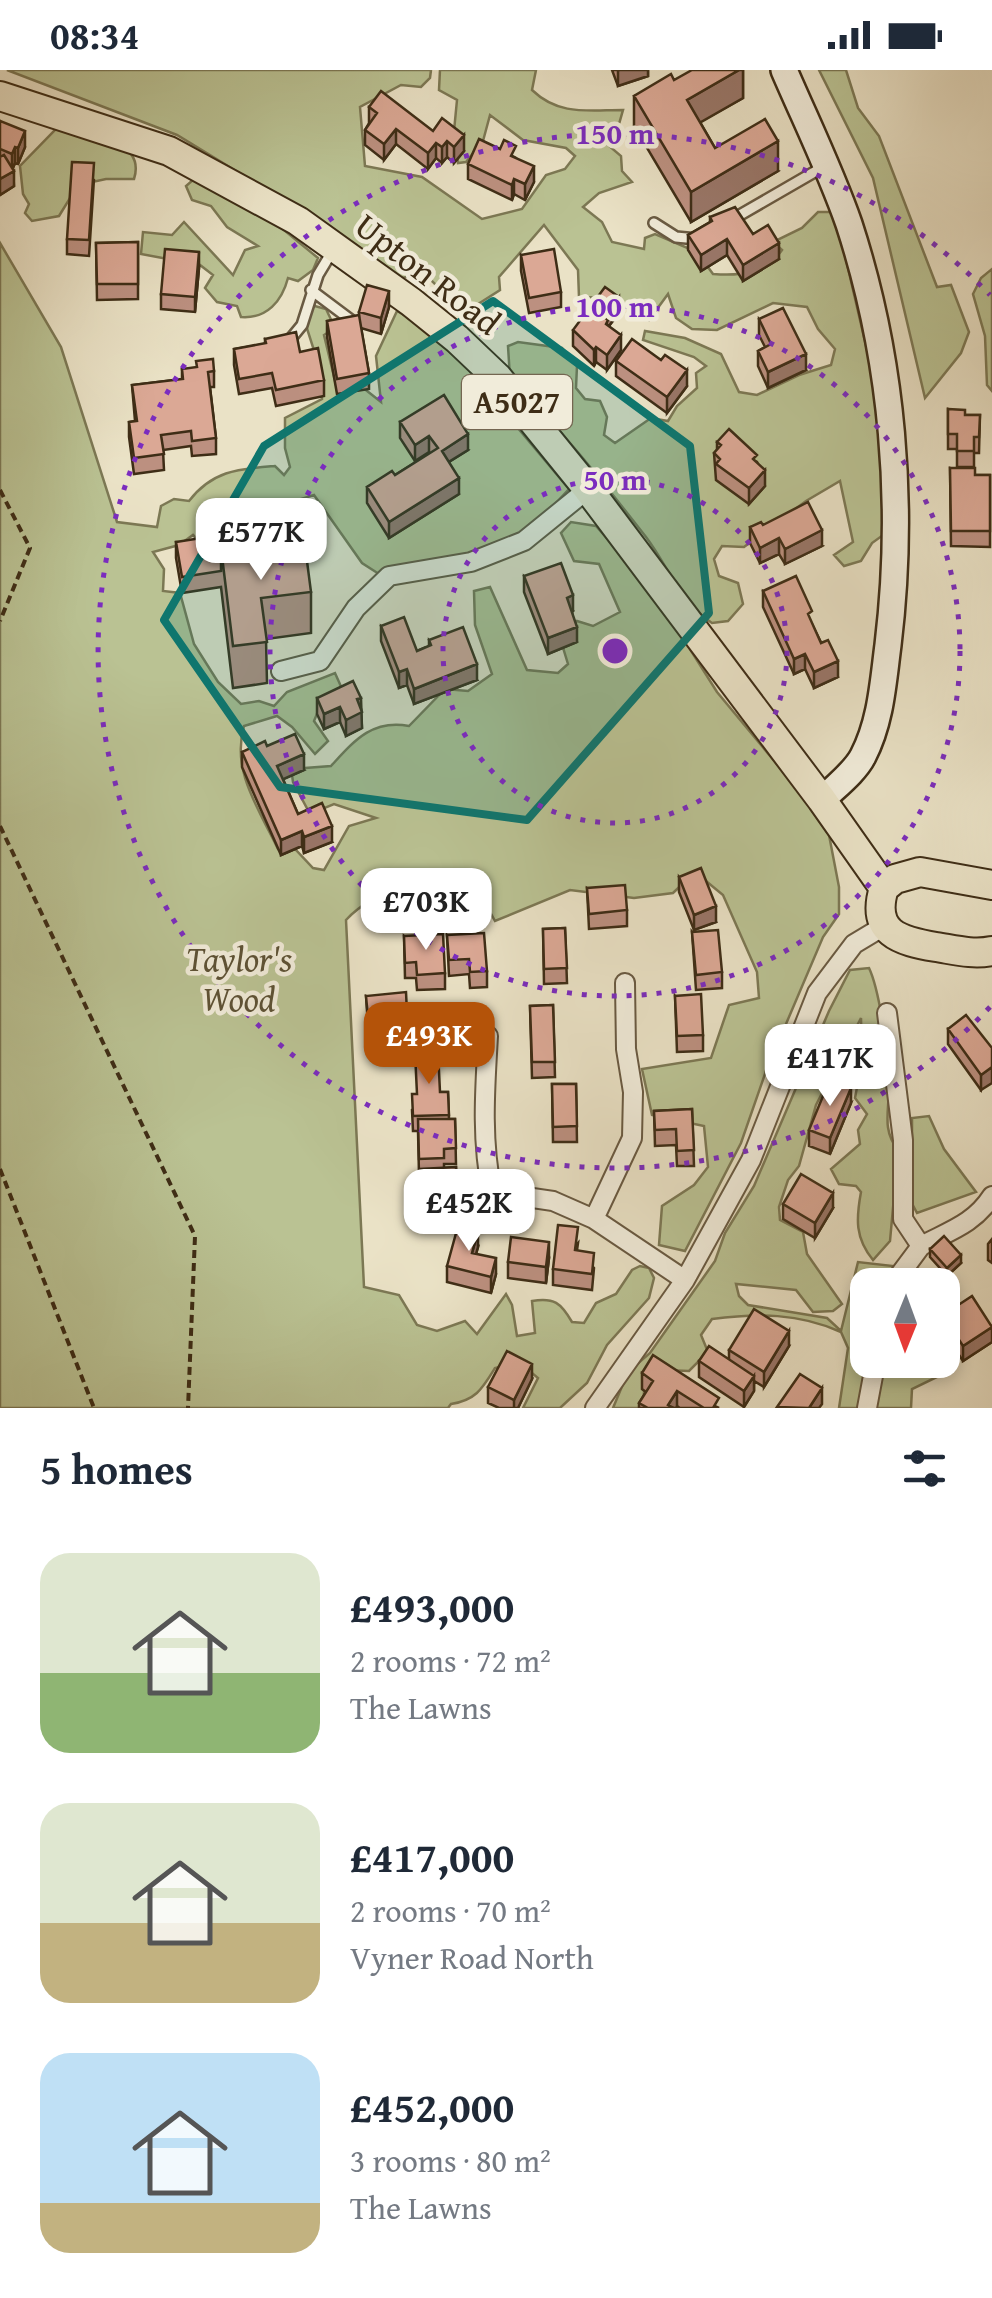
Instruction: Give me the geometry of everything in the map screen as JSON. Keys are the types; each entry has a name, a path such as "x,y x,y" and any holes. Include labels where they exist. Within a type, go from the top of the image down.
{"main road":[{"name":"Upton Road","path":"0,96 170,151 298,222 411,302 498,378 588,489 884,888"},
{"path":"991,955 909,942 884,926 880,911 884,888 895,878 920,872 992,886"}],"street":[{"path":"784,70 849,225 874,323 891,425 896,512 893,602 880,714 862,760 822,800"},
{"path":"281,672 320,662 356,608 390,576 471,562 524,541 588,489"},
{"path":"595,1408 685,1280 751,1160 817,993 854,944 884,926"},
{"path":"594,1219 632,1138 634,1092 626,1049 625,983"},
{"path":"887,1013 903,1140 903,1219 920,1246"},
{"path":"488,1036 485,1139 492,1192 553,1202 594,1219 685,1280"},
{"path":"904,1268 920,1246 964,1226 982,1212 992,1196"},
{"path":"867,1408 873,1378"}],"lane":[{"path":"728,222 826,166"},
{"path":"654,223 676,237 695,240 711,231"},
{"path":"283,344 302,325 312,290 335,247"},
{"path":"312,290 351,320"}],"path":[{"path":"0,490 30,548 0,621"},
{"path":"0,826 195,1236 188,1408"},
{"path":"0,1169 94,1408"}],"highlighted area":[{"path":"493,301 690,446 709,613 527,820 280,787 164,620 264,446"}],"green space":[{"path":"7,70 431,70 430,78 421,87 401,85 360,107 365,166 422,177 482,219 522,209 546,175 565,169 575,156 566,148 523,140 490,115 483,141 466,162 458,163 454,131 457,100 439,90 440,70 536,70 532,90 553,104 574,110 623,110 619,124 602,126 601,139 621,156 622,171 632,182 599,193 583,207 602,222 612,242 644,249 645,238 655,234 697,252 713,274 743,274 760,269 775,258 782,250 773,242 802,228 818,212 835,212 891,454 897,525 872,543 861,561 844,566 834,555 853,542 840,481 744,547 722,546 714,559 719,576 738,583 743,604 728,621 712,623 683,595 646,537 597,476 510,378 508,346 518,342 562,348 577,366 576,388 585,399 600,401 607,417 604,435 615,443 651,418 668,421 677,406 697,388 696,373 706,366 694,357 643,340 645,331 685,338 721,354 739,392 757,395 831,365 835,349 818,329 807,307 773,303 717,330 692,329 676,318 668,294 649,320 613,298 579,297 578,270 544,225 499,277 500,290 464,313 424,273 402,278 177,135"},
{"path":"819,70 846,70 858,108 879,136 937,287 951,285 969,332 961,353 925,398 873,178"},
{"path":"58,127 123,146 136,165 134,179 78,185 59,216 32,221 25,213 29,204 23,194 20,166"},
{"path":"194,179 273,221 318,258 313,270 298,281 288,278 282,294 266,312 241,317 237,306 217,302 205,288 213,275 200,265 141,254 143,232 172,235 184,222 233,275 245,250 258,246 227,227 211,206 192,200 186,186"},
{"name":"Taylor's Wood","path":"0,243 61,347 117,522 157,527 161,506 174,499 189,501 208,483 228,473 275,466 284,475 290,467 285,448 285,418 322,399 319,366 303,316 311,305 326,309 335,328 324,335 336,385 362,387 381,402 376,356 397,311 431,330 438,342 465,365 569,489 529,532 463,558 379,574 362,563 314,495 285,504 289,525 280,543 206,548 193,535 179,545 153,552 164,569 163,591 180,593 194,644 218,682 241,704 259,701 274,706 287,692 335,673 343,691 321,704 314,721 328,741 315,754 277,716 244,726 244,774 278,849 295,849 313,868 324,870 349,826 376,818 334,804 310,814 292,775 305,768 331,766 365,734 384,726 409,726 445,689 468,691 492,674 475,625 474,591 490,587 527,670 558,673 568,664 561,641 577,621 593,626 620,612 599,564 574,561 561,533 571,522 596,526 618,551 671,619 717,692 795,786 829,835 839,887 839,914 823,937 766,1071 741,1143 685,1251 659,1245 662,1206 694,1185 708,1167 704,1126 652,1115 642,1069 711,1058 729,1005 759,998 757,972 723,895 695,872 673,893 634,898 570,890 495,921 473,881 439,882 388,893 346,920 364,1287 399,1295 417,1325 437,1331 465,1321 477,1334 506,1294 512,1305 517,1336 535,1333 532,1301 551,1301 572,1322 584,1323 596,1303 616,1294 632,1270 640,1266 649,1268 654,1278 649,1298 607,1345 587,1383 560,1408 523,1408 538,1378 519,1362 495,1368 478,1392 448,1408 0,1408"},
{"path":"992,269 992,391 987,385 985,336 973,294 981,278"},
{"path":"869,968 877,993 889,1079 887,1122 893,1143 898,1150 912,1142 912,1118 929,1116 944,1149 976,1192 917,1213 907,1194 895,1186 890,1241 873,1260 867,1252 858,1228 861,1192 856,1186 839,1184 831,1169 860,1144 858,1130 867,1114 855,1098 862,1061 861,1018 816,1105 799,1166 788,1180 779,1207 780,1220 803,1232 807,1254 842,1304 833,1311 813,1312 796,1290 736,1284 739,1296 748,1305 827,1318 841,1331 850,1294 850,1378 935,1378 912,1389 911,1408 839,1408 848,1348 841,1332 794,1318 729,1317 712,1319 701,1335 708,1352 689,1371 664,1370 645,1377 643,1408 613,1408 628,1372 650,1353 715,1261 725,1233 754,1186 850,970"},
{"path":"858,1262 911,1268 857,1268"}],"building":[{"path":"692,70 739,70 687,100 715,148 765,119 778,141 691,192 634,96 671,74 674,80"},
{"path":"381,91 433,131 442,118 464,135 454,147 447,141 442,147 436,143 428,153 396,129 384,144 365,130 377,113 369,107"},
{"path":"0,121 25,131 12,154 0,149"},
{"path":"479,139 500,149 504,140 516,146 511,156 534,166 525,184 514,179 512,185 468,164"},
{"path":"4,155 14,171 0,179 0,157"},
{"path":"72,162 94,163 89,240 67,239"},
{"path":"735,207 753,234 768,225 779,243 743,265 727,239 701,255 688,235 712,221 710,217"},
{"path":"138,242 138,284 97,284 96,243"},
{"path":"165,249 199,252 195,297 161,294"},
{"path":"554,249 561,292 529,298 521,255"},
{"path":"367,285 389,291 381,318 359,312"},
{"path":"605,287 619,297 604,317 608,320 606,324 621,335 607,355 596,347 594,350 573,330"},
{"path":"783,308 806,354 768,372 758,351 771,344 759,319"},
{"path":"359,315 369,373 337,379 327,321"},
{"path":"296,332 300,352 318,348 324,380 276,390 272,373 239,379 234,349"},
{"path":"632,339 661,360 665,355 687,370 667,397 616,361"},
{"path":"213,359 214,371 208,372 216,438 192,441 191,431 161,435 164,454 134,458 129,422 137,421 132,385 183,379 182,369 197,367 196,361"},
{"path":"444,395 468,434 442,451 459,478 389,522 367,487 438,448 429,436 415,445 400,422"},
{"path":"948,409 980,415 974,451 957,451 957,434 948,434"},
{"path":"729,429 757,455 753,459 765,470 749,488 716,464 720,459 714,453 721,445 717,442"},
{"path":"950,468 975,468 975,475 990,475 990,531 951,531"},
{"path":"808,502 822,530 785,549 779,538 760,548 750,527 761,522 763,525"},
{"path":"233,533 236,546 221,548 221,571 182,577 176,542"},
{"path":"304,538 311,592 261,598 267,642 233,646 221,548"},
{"path":"561,563 573,595 567,598 577,627 548,638 524,576"},
{"path":"796,576 821,643 828,640 838,661 814,672 805,654 794,659 763,591"},
{"path":"404,617 417,651 431,645 429,640 463,627 477,664 414,689 407,669 399,672 381,626"},
{"path":"353,681 362,712 346,720 340,707 324,714 317,698"},
{"path":"295,734 304,754 277,766 298,814 322,803 332,826 304,837 302,831 281,840 242,752 265,741 267,746"},
{"path":"701,868 716,906 694,915 679,877"},
{"path":"625,885 627,910 589,914 587,888"},
{"path":"565,928 567,968 544,969 543,929"},
{"path":"718,930 722,972 696,975 692,932"},
{"path":"484,933 487,971 470,972 469,959 449,960 447,935"},
{"path":"443,934 445,973 417,975 416,962 405,963 404,936"},
{"path":"406,992 407,1013 387,1015 390,1037 370,1039 366,996"},
{"path":"701,994 703,1035 677,1036 675,996"},
{"path":"553,1005 555,1062 532,1062 530,1006"},
{"path":"966,1015 992,1048 992,1067 981,1075 948,1029"},
{"path":"438,1051 440,1092 448,1092 449,1115 413,1116 412,1094 417,1094 415,1052"},
{"path":"830,1079 851,1088 830,1138 809,1130"},
{"path":"552,1084 576,1084 577,1126 553,1127"},
{"path":"692,1109 694,1150 677,1151 676,1129 655,1130 654,1111"},
{"path":"418,1119 455,1119 456,1148 444,1149 444,1158 419,1159"},
{"path":"456,1167 457,1196 446,1196 446,1207 410,1208 410,1181 421,1181 421,1169"},
{"path":"801,1174 833,1193 815,1223 783,1204"},
{"path":"558,1225 578,1227 575,1250 594,1253 592,1274 553,1269"},
{"path":"458,1226 478,1231 472,1253 496,1258 491,1277 447,1266"},
{"path":"944,1236 961,1255 947,1268 930,1249"},
{"path":"511,1237 549,1242 546,1267 508,1262"},
{"path":"972,1296 992,1327 963,1346 960,1341 960,1304"},
{"path":"754,1309 789,1331 764,1372 729,1350"},
{"path":"709,1346 754,1376 744,1391 699,1361"},
{"path":"507,1351 532,1364 514,1400 488,1387"},
{"path":"653,1355 719,1398 713,1408 704,1408 677,1391 668,1405 674,1408 648,1408 639,1403 653,1381 642,1373"},
{"path":"800,1374 822,1388 809,1408 777,1407"}]}
